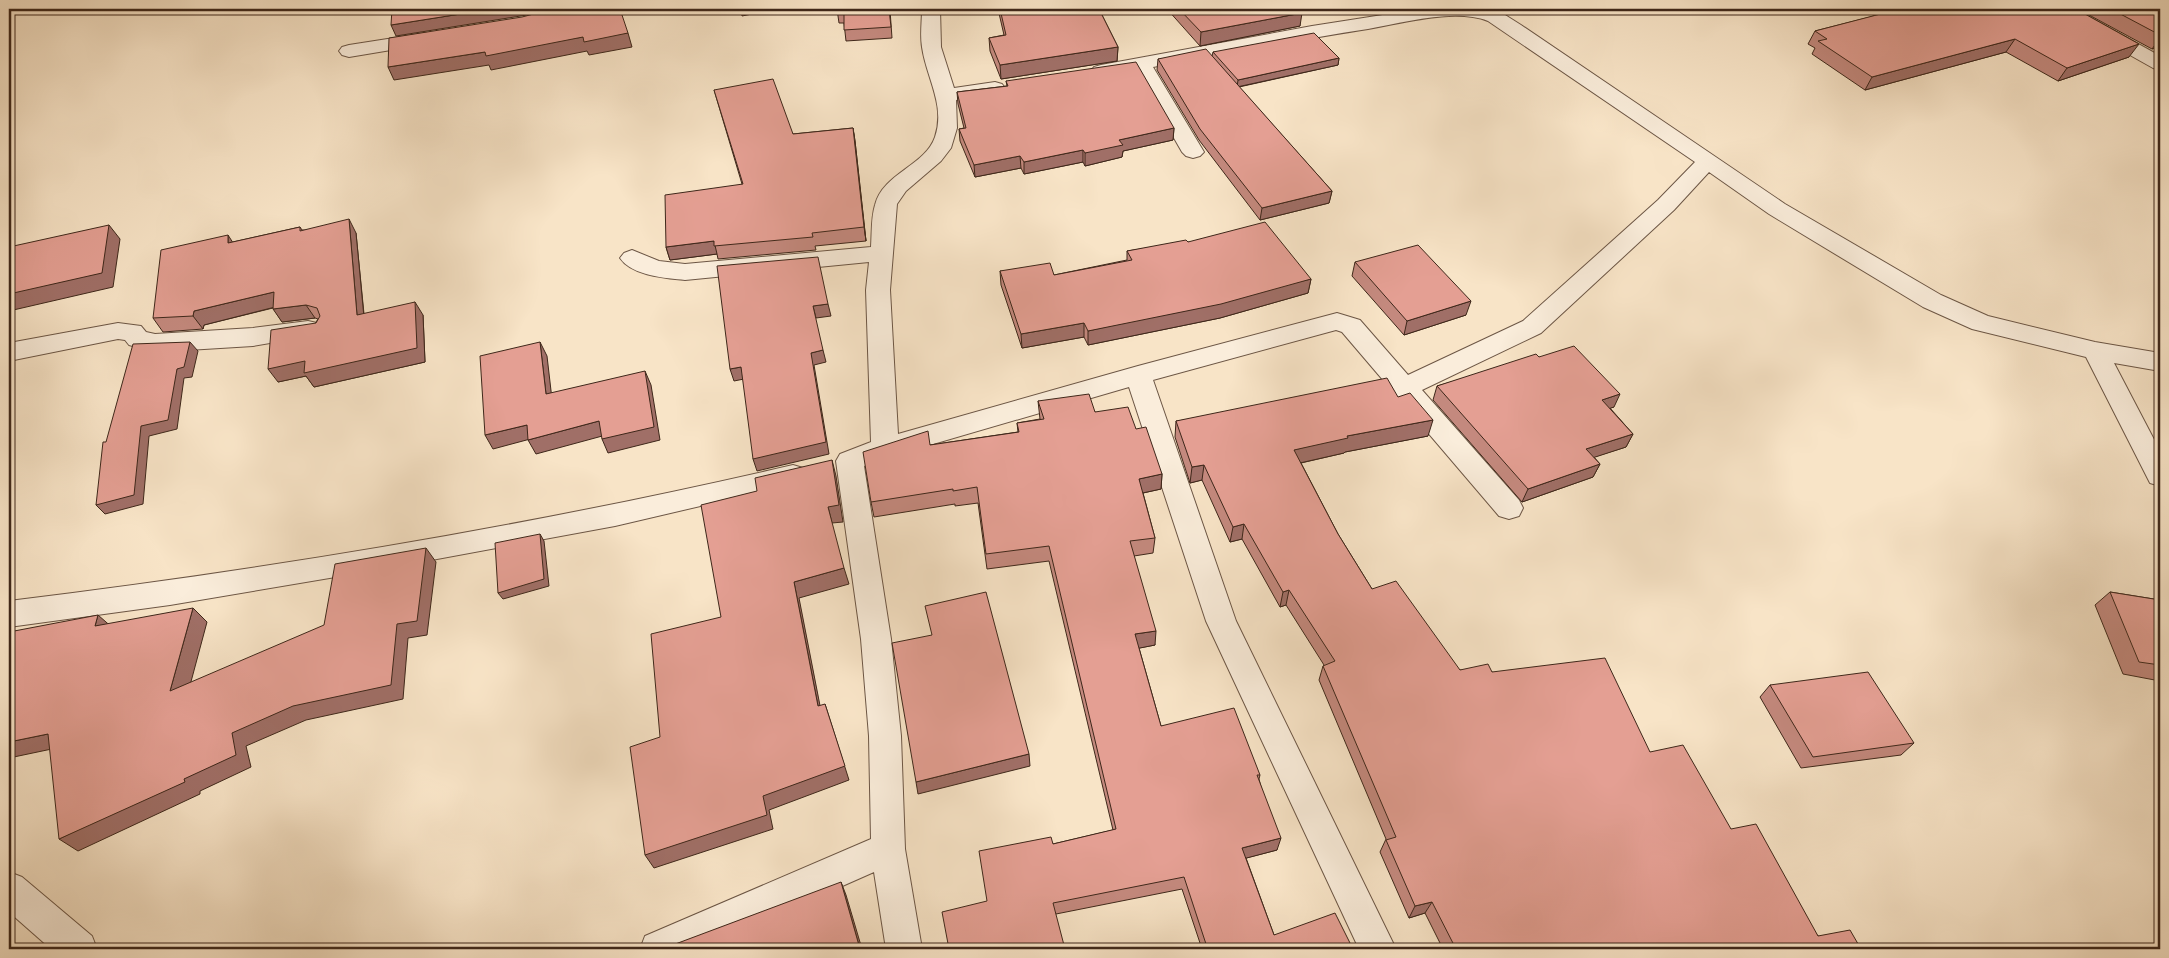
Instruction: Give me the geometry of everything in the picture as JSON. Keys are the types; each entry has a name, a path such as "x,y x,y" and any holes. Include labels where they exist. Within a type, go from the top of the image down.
{"street":[{"path":"885,448 878,290 886,204 889,194 936,153 945,138 946,95 931,47 931,9"},
{"path":"1084,74 1142,65 1312,32 1447,10 1472,10 1494,17 1514,29 1777,209 1932,301 1981,323 2095,351 2160,362"},
{"path":"2069,13 2160,64"},
{"path":"350,51 448,35"},
{"path":"1142,65 1193,152"},
{"path":"946,95 1015,84"},
{"path":"1404,388 1532,327 1666,205 1708,161"},
{"path":"632,258 648,267 663,271 685,272 881,253"},
{"path":"9,614 117,601 347,564 573,524 850,461 885,448 1138,375 1337,321 1351,326 1509,508"},
{"path":"9,352 118,331 132,332 138,339 155,343 253,337 315,328"},
{"path":"2095,351 2160,476"},
{"path":"1138,375 1221,621 1378,949"},
{"path":"850,461 876,639 885,736 888,849 904,949"},
{"path":"658,949 888,849"},
{"path":"9,889 79,949"}],"building":[{"path":"392,9 492,9 391,25"},
{"path":"550,9 620,9 628,33 584,42 583,37 486,56 485,52 388,67 389,38 522,17"},
{"path":"837,9 889,9 891,27 844,30 844,12 837,12"},
{"path":"1000,9 1099,9 1118,47 1000,65 989,38 1006,35"},
{"path":"1179,9 1298,9 1302,13 1201,32"},
{"path":"1889,9 2076,9 2139,44 2067,68 2015,39 1872,77 1818,41 1827,39 1815,31 1892,11"},
{"path":"2111,9 2160,9 2160,35"},
{"path":"1314,33 1339,58 1238,80 1213,52"},
{"path":"1206,49 1332,191 1262,208 1200,129 1158,59"},
{"path":"1136,62 1174,128 1119,140 1123,145 1085,153 1083,150 1024,162 1020,156 974,165 959,129 966,128 957,92 1008,86 1006,81"},
{"path":"773,79 793,134 853,128 864,227 812,233 813,237 714,246 714,241 666,247 665,195 743,184 714,90"},
{"path":"349,219 357,315 415,302 417,348 304,373 305,361 268,369 271,330 316,323 320,316 317,308 306,305 273,309 274,292 194,311 193,316 153,318 161,250 228,235 228,243 300,227 300,231"},
{"path":"1265,222 1311,279 1221,304 1088,331 1084,323 1021,334 1000,271 1050,263 1054,275 1132,260 1127,251 1186,240 1188,242"},
{"path":"109,225 102,273 9,294 9,247"},
{"path":"1418,245 1471,301 1407,321 1355,262"},
{"path":"818,257 828,304 813,306 823,350 811,353 826,442 753,459 741,367 730,369 717,266"},
{"path":"190,342 184,367 177,369 168,420 141,426 134,495 96,505 103,442 106,442 133,344"},
{"path":"540,342 546,394 645,371 654,427 602,439 599,421 528,440 527,425 485,435 480,356"},
{"path":"1574,346 1620,394 1602,400 1633,434 1586,449 1600,464 1528,489 1437,386 1536,354 1539,357"},
{"path":"1387,378 1398,397 1410,393 1433,420 1347,436 1348,438 1294,450 1338,534 1372,589 1396,581 1460,670 1488,664 1492,672 1605,658 1650,752 1683,745 1731,829 1756,824 1818,936 1850,930 1861,949 1456,949 1432,902 1415,906 1386,840 1396,837 1323,666 1335,661 1289,590 1283,592 1244,524 1233,527 1204,465 1192,467 1176,421"},
{"path":"1089,394 1095,412 1128,407 1136,429 1146,427 1162,474 1139,479 1155,538 1130,541 1156,631 1135,634 1161,726 1234,708 1260,775 1257,775 1281,838 1242,848 1274,935 1335,913 1353,949 1208,949 1184,877 1053,903 1065,949 949,949 942,912 987,901 979,851 1051,837 1053,844 1116,829 1049,546 986,554 977,487 871,502 863,452 928,431 930,445 1019,432 1017,423 1044,419 1038,401"},
{"path":"832,460 839,505 828,507 844,568 794,582 818,706 825,704 845,766 763,796 767,815 645,855 630,747 660,737 651,634 721,617 701,505 757,491 755,478"},
{"path":"540,534 544,579 498,593 495,543"},
{"path":"426,548 417,621 397,624 391,685 293,706 232,733 236,755 184,779 185,782 59,839 48,734 9,742 9,632 98,615 95,626 193,608 170,691 324,625 335,564"},
{"path":"986,592 1029,754 916,782 892,643 932,635 925,606"},
{"path":"2110,592 2160,600 2160,665 2139,662"},
{"path":"1868,672 1914,743 1813,757 1770,685"},
{"path":"841,882 860,949 662,949"}]}
